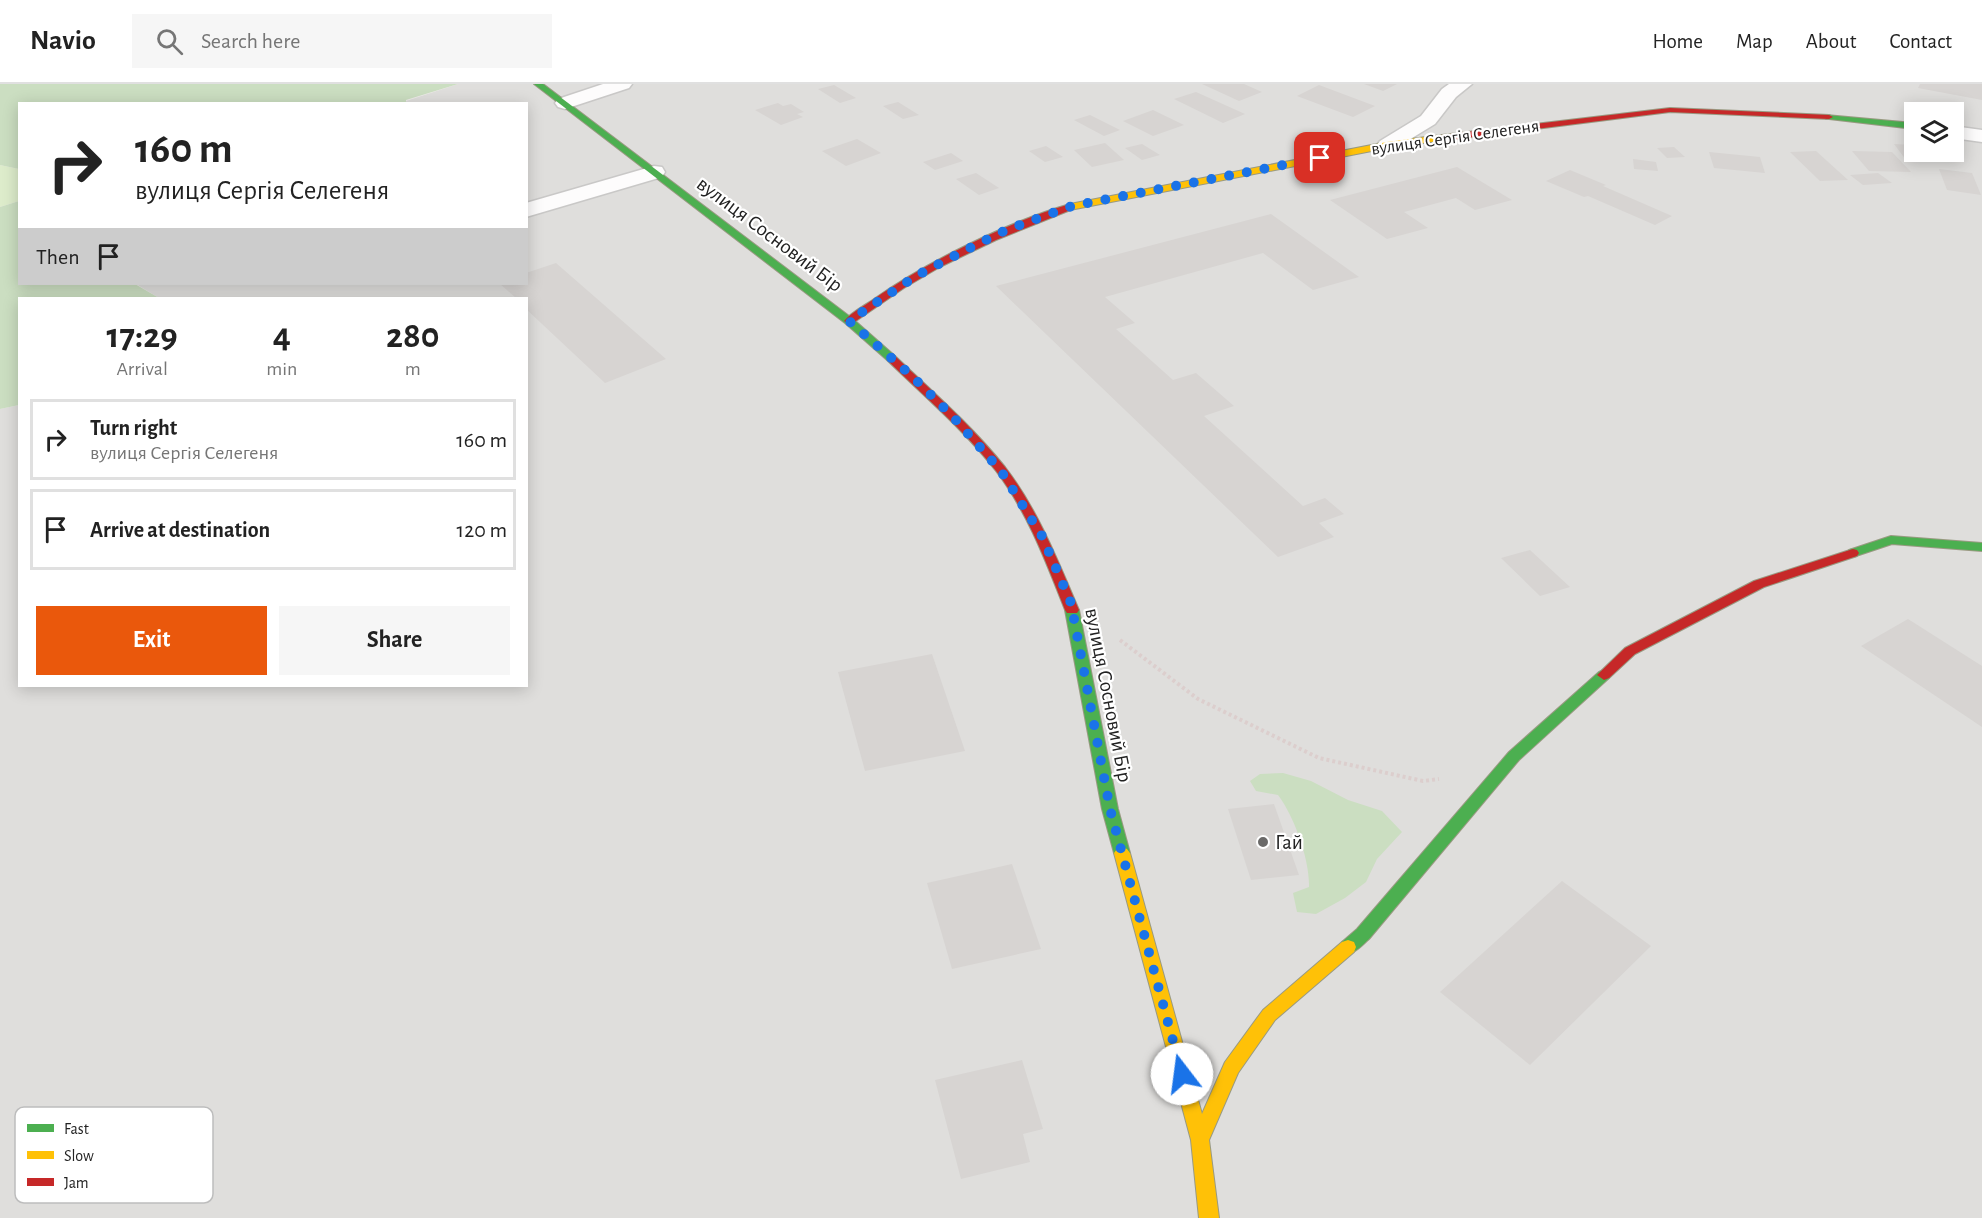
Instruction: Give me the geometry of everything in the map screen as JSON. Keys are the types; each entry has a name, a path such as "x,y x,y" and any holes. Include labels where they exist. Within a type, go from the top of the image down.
{"street":[{"name":"вулиця Сосновий Бір","path":"538,84 849,321 913,377 955,419 1001,471 1042,536 1071,603 1110,809 1200,1140 1209,1218"},
{"path":"565,103 622,84"},
{"path":"1387,145 1428,120 1449,93 1462,84"},
{"name":"вулиця Сергія Селегеня","path":"849,321 916,276 962,252 1006,230 1072,206 1387,145 1670,110 1813,115 1904,125"},
{"path":"1964,134 1982,136"},
{"path":"528,209 654,172"},
{"name":"вулиця Сосновий Бір","path":"1200,1140 1231,1068 1269,1015 1363,934 1514,756 1630,651 1759,584 1891,540 1982,547"}],"path":[{"path":"1116,637 1198,699 1318,758 1423,781 1498,774"}],"shaded area":[{"path":"458,84 1982,84 1982,1218 0,1218 0,409 18,405 18,687 528,687 528,297 157,297 138,285 528,285 528,102 406,101"}],"green space":[{"path":"0,84 458,84 406,100 406,102 18,102 18,169 0,165"},
{"path":"0,165 18,169 18,201 0,207"},
{"path":"18,201 18,285 137,285 157,297 18,297 18,405 0,409 0,207"},
{"path":"1283,773 1311,781 1348,800 1382,811 1402,832 1377,859 1366,882 1345,898 1316,914 1297,912 1293,893 1309,887 1309,876 1304,852 1290,814 1278,795 1256,791 1250,781 1260,774"}],"building":[{"path":"1202,84 1244,84 1262,92 1239,101"},
{"path":"1364,84 1397,84 1383,91"},
{"path":"1920,84 1982,84 1982,100 1918,88"},
{"path":"834,85 856,98 840,103 818,89"},
{"path":"1319,85 1375,106 1353,117 1297,96"},
{"path":"1196,92 1245,114 1223,123 1174,99"},
{"path":"898,102 919,115 903,119 883,106"},
{"path":"778,103 783,106 791,104 804,112 797,114 803,117 781,125 755,110"},
{"path":"1153,110 1184,125 1153,136 1123,121"},
{"path":"1090,115 1120,130 1104,136 1074,120"},
{"path":"857,139 881,153 846,166 822,151"},
{"path":"1105,143 1124,160 1092,167 1074,150"},
{"path":"1142,144 1160,155 1142,160 1125,148"},
{"path":"1894,144 1904,144 1904,157"},
{"path":"1046,146 1063,157 1045,162 1029,151"},
{"path":"1674,147 1685,157 1667,158 1657,148"},
{"path":"1816,151 1848,180 1820,181 1790,152"},
{"path":"1852,151 1892,152 1911,172 1869,171"},
{"path":"1709,152 1760,157 1765,173 1714,168"},
{"path":"951,153 963,161 935,170 923,162"},
{"path":"1633,159 1656,162 1658,171 1634,169"},
{"path":"1457,167 1512,200 1475,210 1456,198 1404,212 1428,228 1387,239 1330,200"},
{"path":"1939,169 1972,173 1981,195 1947,190"},
{"path":"1570,170 1672,216 1655,225 1588,196 1584,197 1546,181"},
{"path":"976,173 999,188 979,195 956,179"},
{"path":"1878,173 1892,183 1863,185 1850,175"},
{"path":"1271,214 1359,277 1313,290 1263,253 1105,297 1135,323 1116,329 1173,380 1196,373 1234,406 1204,416 1303,506 1325,498 1344,514 1319,523 1334,537 1278,557 996,286"},
{"path":"556,263 666,359 605,383 528,311 528,297 515,297 501,285 528,285 528,272"},
{"path":"1530,550 1570,587 1540,596 1501,558"},
{"path":"1908,619 1982,666 1982,727 1861,646"},
{"path":"932,654 965,751 865,771 838,672"},
{"name":"Гай","path":"1274,804 1299,875 1251,880 1228,809"},
{"path":"1012,864 1041,949 952,969 927,883"},
{"path":"1562,881 1651,946 1530,1065 1440,992"},
{"path":"1022,1060 1043,1129 1023,1134 1030,1162 961,1179 935,1080"}],"traffic: fast":[{"path":"538,84 849,321 891,358"},
{"path":"1829,117 1904,125"},
{"path":"1853,553 1891,540 1982,547"},
{"path":"1072,610 1110,809 1122,853"},
{"path":"1348,947 1363,934 1514,756 1604,675"}],"traffic: slow":[{"path":"1070,207 1387,145 1442,138"},
{"path":"1122,853 1200,1140 1209,1218"},
{"path":"1200,1140 1231,1068 1269,1015 1348,947"}],"traffic: jam":[{"path":"1442,138 1670,110 1829,117"},
{"path":"849,321 900,286 936,265 992,238 1070,207"},
{"path":"891,358 955,419 1001,470 1042,536 1072,610"},
{"path":"1604,675 1630,651 1759,584 1853,553"}],"place":[{"name":"Гай","path":"1263,842"}],"route":[{"path":"1182,1074 1110,809 1071,603 1042,536 1001,471 955,419 913,377 849,321 916,276 962,252 1006,230 1072,206 1320,158"}]}
